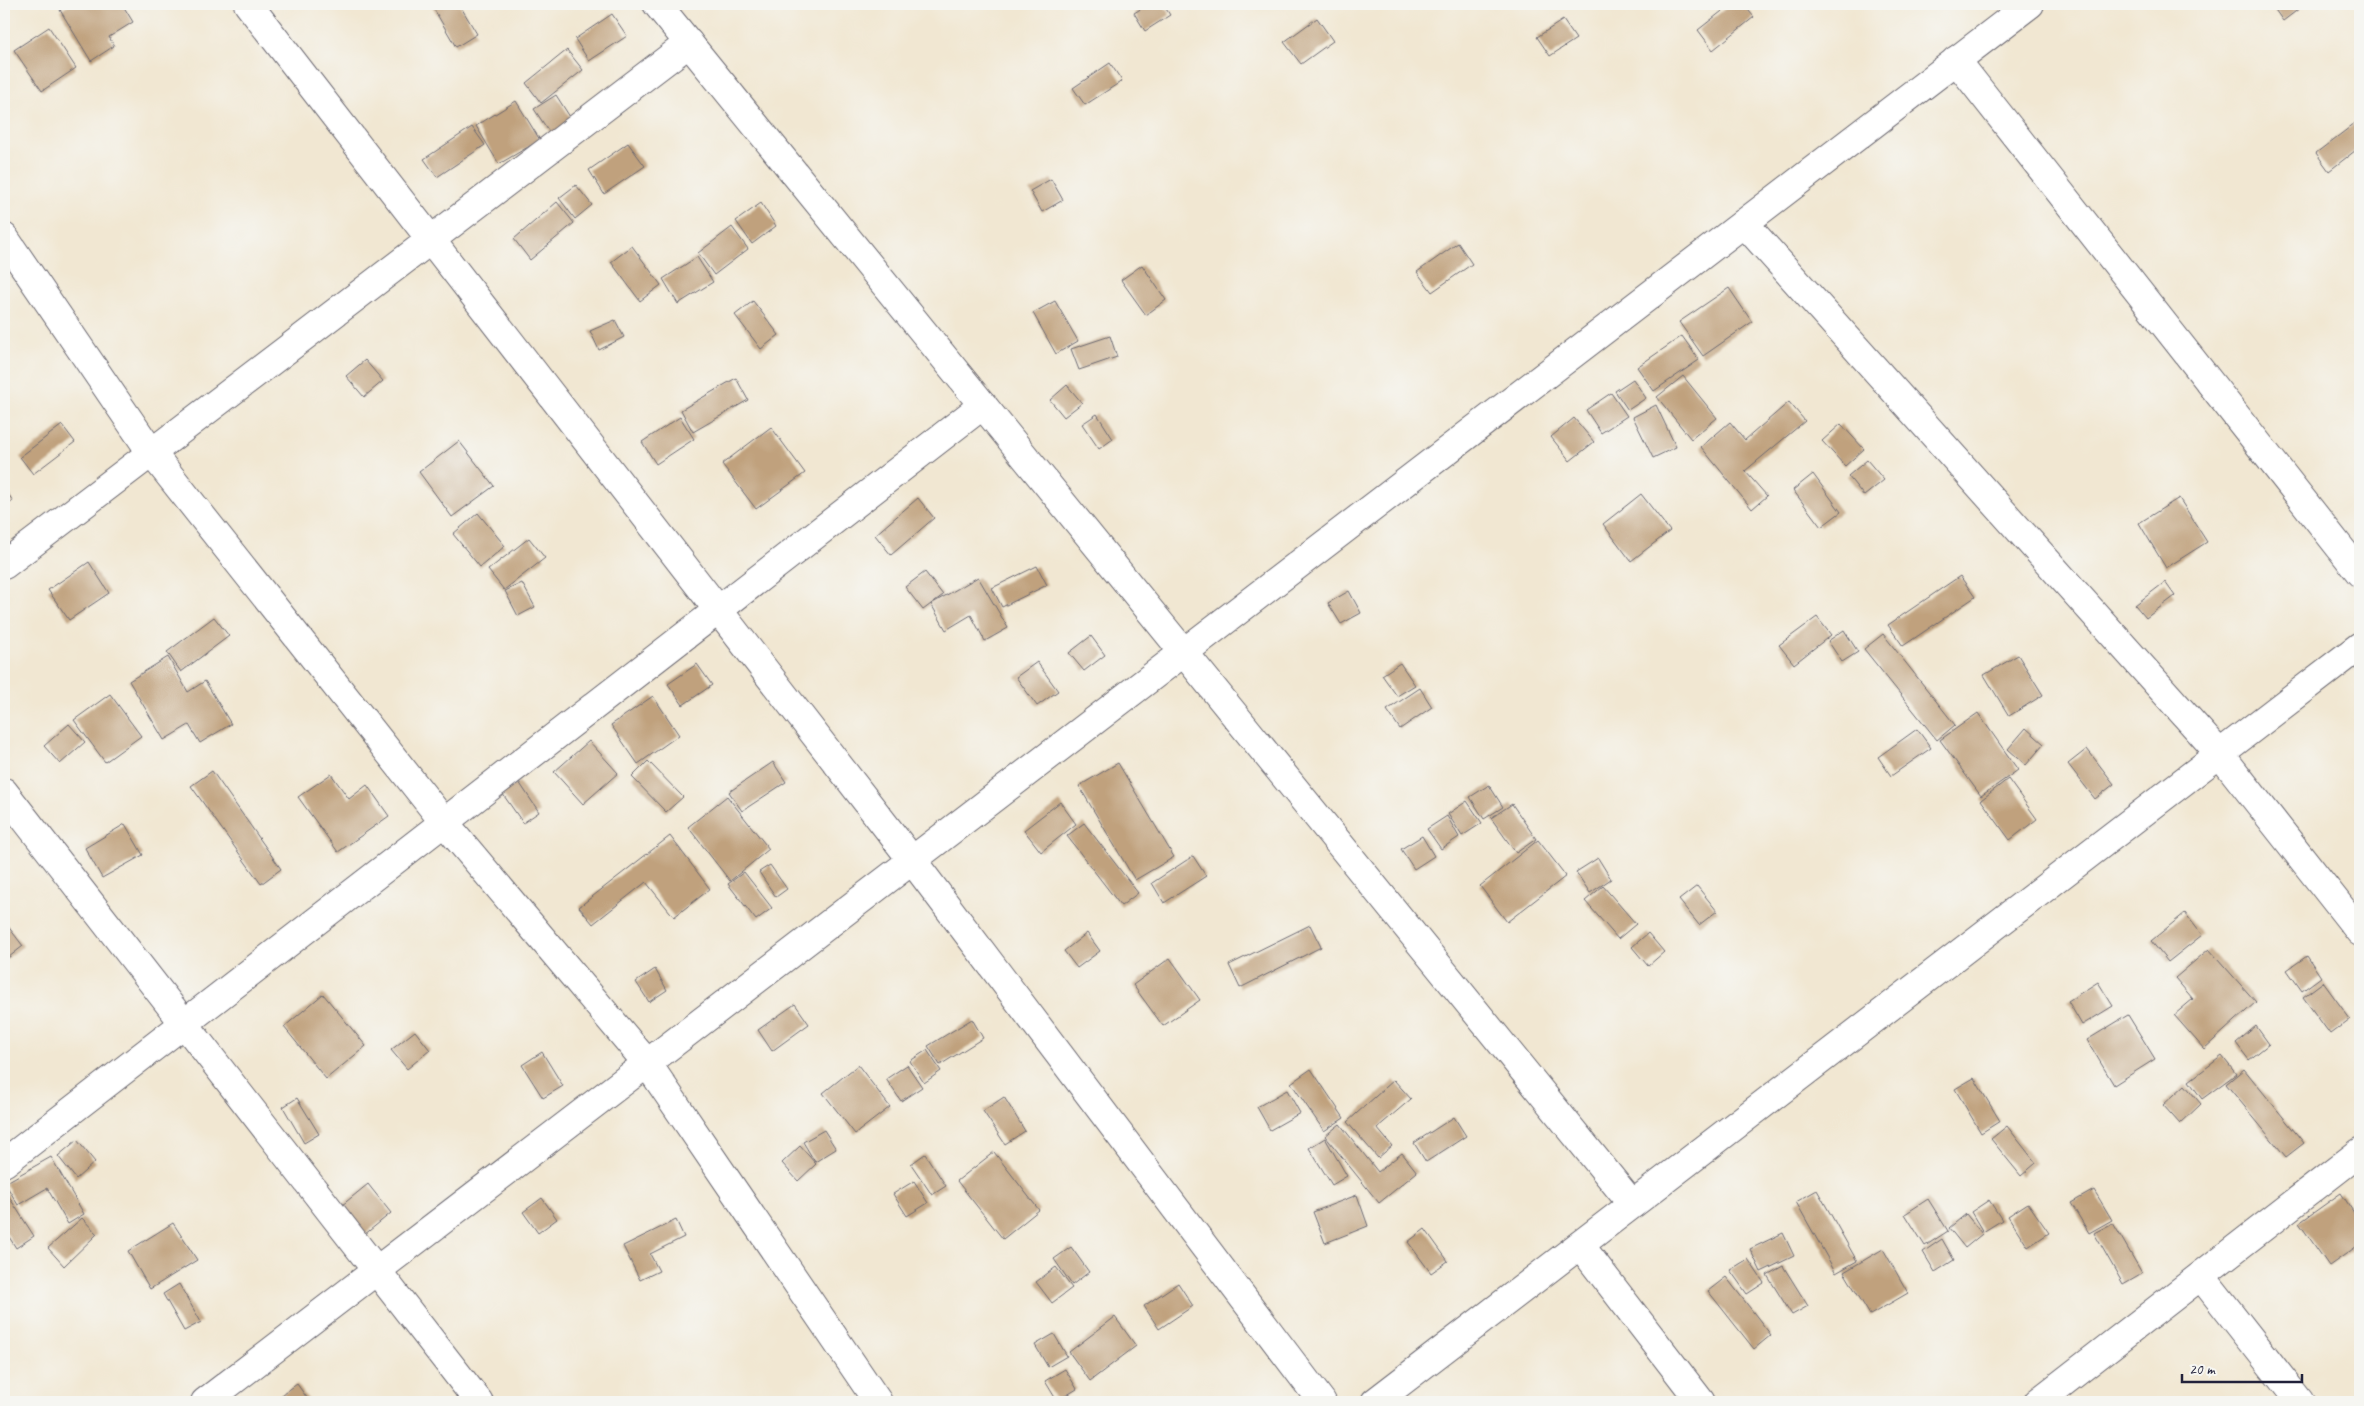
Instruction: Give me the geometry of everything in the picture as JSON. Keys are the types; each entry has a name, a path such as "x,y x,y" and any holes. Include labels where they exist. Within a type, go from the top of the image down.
{"street":[{"path":"248,4 912,860 1322,1402"},
{"path":"656,4 1632,1204"},
{"path":"205,1402 2030,4"},
{"path":"4,565 689,43"},
{"path":"1956,60 2360,573"},
{"path":"1744,223 2220,754 2360,932"},
{"path":"4,238 151,452 444,822 647,1063 878,1402"},
{"path":"4,1163 983,405"},
{"path":"1375,1402 2360,646"},
{"path":"4,792 479,1402"},
{"path":"2038,1402 2360,1152"},
{"path":"1580,1245 1701,1402"},
{"path":"2201,1276 2300,1402"}],"building":[{"path":"70,4 122,4 133,22 109,37 114,46 91,61 60,10"},
{"path":"431,4 459,4 477,34 456,47"},
{"path":"1149,4 1163,4 1170,15 1145,31 1134,13"},
{"path":"1731,4 1743,4 1754,17 1713,50 1698,30"},
{"path":"2271,4 2303,4 2304,5 2283,21"},
{"path":"612,14 627,36 589,61 575,39"},
{"path":"1317,18 1333,41 1301,64 1284,42"},
{"path":"1563,20 1576,39 1550,56 1537,37"},
{"path":"49,27 76,68 42,91 14,50"},
{"path":"567,50 583,70 541,103 526,83"},
{"path":"1110,63 1122,81 1085,105 1073,88"},
{"path":"556,95 577,128 556,142 534,109"},
{"path":"516,101 540,140 499,164 476,126"},
{"path":"2354,124 2360,133 2360,147 2329,171 2316,153"},
{"path":"472,127 485,145 437,177 424,159"},
{"path":"628,143 645,166 604,194 589,170"},
{"path":"1051,179 1063,200 1042,212 1030,191"},
{"path":"576,185 592,205 575,219 559,198"},
{"path":"557,202 574,223 530,260 514,239"},
{"path":"761,203 776,226 752,244 736,221"},
{"path":"732,227 748,249 714,275 698,253"},
{"path":"1458,243 1472,264 1432,292 1417,272"},
{"path":"632,246 661,285 640,301 611,262"},
{"path":"697,257 713,282 678,304 663,279"},
{"path":"1142,265 1166,300 1146,315 1121,280"},
{"path":"1729,288 1752,322 1703,356 1679,322"},
{"path":"753,301 779,335 761,349 735,315"},
{"path":"1055,301 1078,341 1056,354 1033,313"},
{"path":"615,320 624,337 599,350 590,331"},
{"path":"1110,336 1117,357 1079,370 1071,349"},
{"path":"1682,336 1699,360 1654,391 1637,367"},
{"path":"365,360 383,381 364,397 346,376"},
{"path":"1683,376 1717,418 1691,439 1657,397"},
{"path":"736,378 748,400 693,432 681,410"},
{"path":"1633,379 1646,398 1628,410 1615,391"},
{"path":"1067,385 1082,403 1064,417 1050,400"},
{"path":"1611,393 1627,416 1601,433 1586,410"},
{"path":"1789,402 1805,421 1745,471 1767,496 1752,509 1701,447 1730,422 1745,440"},
{"path":"1656,405 1676,447 1653,458 1633,417"},
{"path":"1097,414 1113,439 1099,449 1082,424"},
{"path":"680,417 694,439 656,464 642,442"},
{"path":"1574,418 1594,442 1570,461 1551,437"},
{"path":"1841,424 1864,449 1845,466 1822,441"},
{"path":"62,425 75,442 33,474 20,457"},
{"path":"771,427 805,473 756,509 722,464"},
{"path":"459,441 494,486 452,517 419,472"},
{"path":"1867,460 1884,480 1864,496 1848,476"},
{"path":"1813,474 1841,512 1821,527 1793,490"},
{"path":"4,488 13,501 4,507"},
{"path":"1641,494 1670,531 1631,561 1603,524"},
{"path":"918,498 934,518 891,555 875,535"},
{"path":"2179,498 2207,542 2166,568 2139,523"},
{"path":"478,513 505,546 480,567 453,534"},
{"path":"529,538 545,558 504,590 488,570"},
{"path":"89,562 109,593 69,620 48,590"},
{"path":"1037,566 1047,585 1002,607 992,588"},
{"path":"925,572 943,595 923,610 905,587"},
{"path":"1960,576 1975,597 1903,646 1888,625"},
{"path":"978,577 1008,628 985,641 971,615 946,630 931,604"},
{"path":"2165,582 2175,596 2146,618 2135,605"},
{"path":"522,583 535,607 518,616 505,591"},
{"path":"1349,591 1361,613 1341,624 1328,603"},
{"path":"214,617 229,636 181,672 167,652"},
{"path":"1817,617 1831,635 1794,664 1779,645"},
{"path":"1844,630 1858,652 1842,662 1828,641"},
{"path":"1883,634 1955,725 1937,740 1864,649"},
{"path":"1091,636 1105,655 1084,671 1069,653"},
{"path":"2018,655 2043,695 2009,716 1984,675"},
{"path":"168,657 188,692 205,681 231,724 200,743 189,725 164,740 129,681"},
{"path":"1037,662 1058,691 1037,706 1016,677"},
{"path":"1400,663 1415,685 1397,696 1382,675"},
{"path":"697,664 712,685 683,705 668,684"},
{"path":"1420,688 1432,707 1400,729 1387,710"},
{"path":"110,694 141,736 105,762 74,720"},
{"path":"653,696 679,735 638,764 611,725"},
{"path":"1978,713 2018,770 1981,796 1940,740"},
{"path":"69,724 85,742 60,764 44,746"},
{"path":"2026,728 2044,744 2026,765 2008,749"},
{"path":"1917,729 1931,748 1891,776 1878,757"},
{"path":"589,741 618,773 583,804 554,772"},
{"path":"2087,749 2114,784 2095,799 2068,764"},
{"path":"648,761 683,797 666,812 632,777"},
{"path":"773,762 786,782 742,811 729,792"},
{"path":"1118,763 1174,857 1135,880 1079,786"},
{"path":"212,771 281,869 261,884 191,786"},
{"path":"331,774 349,799 367,785 389,816 338,852 298,797"},
{"path":"2008,779 2037,819 2010,840 1981,800"},
{"path":"519,782 539,812 523,823 502,793"},
{"path":"1489,785 1503,807 1484,819 1470,797"},
{"path":"727,796 769,849 730,881 688,827"},
{"path":"1467,801 1482,823 1462,836 1448,814"},
{"path":"1060,802 1076,824 1041,852 1024,830"},
{"path":"1512,804 1536,839 1516,853 1491,818"},
{"path":"1447,816 1459,837 1441,849 1427,829"},
{"path":"1084,823 1138,893 1121,906 1067,836"},
{"path":"125,824 143,855 102,878 85,848"},
{"path":"670,836 710,889 674,917 646,882 593,924 579,907"},
{"path":"1422,836 1434,856 1414,869 1401,849"},
{"path":"1538,840 1566,876 1507,922 1480,886"},
{"path":"1193,856 1206,876 1164,903 1152,883"},
{"path":"1598,858 1611,879 1590,893 1576,872"},
{"path":"770,865 787,889 776,897 759,872"},
{"path":"744,872 772,908 756,920 728,884"},
{"path":"1603,886 1636,924 1618,939 1585,901"},
{"path":"1697,886 1717,911 1699,925 1679,900"},
{"path":"2185,913 2202,935 2168,962 2151,941"},
{"path":"7,925 23,946 4,961 4,928"},
{"path":"1310,925 1321,947 1240,988 1229,965"},
{"path":"1087,933 1100,951 1077,968 1064,951"},
{"path":"1648,933 1664,952 1648,966 1632,947"},
{"path":"2209,949 2256,1002 2204,1049 2174,1015 2193,999 2175,978"},
{"path":"2307,956 2321,977 2302,991 2287,970"},
{"path":"1170,958 1200,1000 1163,1026 1133,985"},
{"path":"655,969 667,990 649,1002 636,982"},
{"path":"2098,982 2113,1006 2082,1025 2068,1001"},
{"path":"2323,982 2350,1019 2330,1034 2303,997"},
{"path":"323,994 366,1046 326,1079 284,1027"},
{"path":"795,1004 809,1024 772,1051 758,1030"},
{"path":"2128,1015 2155,1059 2114,1085 2087,1040"},
{"path":"972,1019 983,1038 940,1065 928,1046"},
{"path":"2256,1026 2269,1044 2249,1060 2236,1043"},
{"path":"415,1031 430,1050 407,1069 391,1050"},
{"path":"927,1050 941,1071 924,1083 910,1061"},
{"path":"542,1052 563,1086 543,1098 522,1065"},
{"path":"2222,1056 2236,1074 2202,1099 2189,1081"},
{"path":"858,1065 890,1107 855,1134 823,1093"},
{"path":"907,1065 922,1087 901,1101 886,1079"},
{"path":"1311,1069 1344,1118 1324,1131 1291,1083"},
{"path":"2244,1069 2304,1143 2286,1157 2226,1084"},
{"path":"1974,1078 2000,1121 1981,1133 1955,1089"},
{"path":"1394,1080 1411,1099 1377,1128 1392,1146 1378,1158 1347,1122"},
{"path":"2185,1085 2201,1104 2180,1124 2163,1105"},
{"path":"1287,1090 1300,1113 1270,1130 1257,1107"},
{"path":"1004,1097 1025,1131 1005,1144 983,1111"},
{"path":"297,1098 319,1134 304,1143 283,1107"},
{"path":"1454,1117 1466,1136 1426,1162 1414,1143"},
{"path":"1340,1124 1378,1172 1402,1153 1417,1172 1379,1203 1325,1136"},
{"path":"2007,1126 2036,1163 2021,1176 1991,1139"},
{"path":"824,1130 836,1149 815,1162 803,1142"},
{"path":"1325,1138 1347,1176 1332,1185 1309,1148"},
{"path":"77,1140 95,1162 76,1179 58,1156"},
{"path":"800,1146 816,1164 798,1181 782,1163"},
{"path":"994,1152 1039,1210 1003,1239 957,1181"},
{"path":"925,1154 946,1186 932,1195 911,1164"},
{"path":"51,1157 84,1214 68,1224 47,1188 18,1205 5,1183"},
{"path":"914,1181 928,1203 907,1216 893,1194"},
{"path":"368,1184 391,1213 364,1235 341,1206"},
{"path":"4,1189 34,1236 16,1248 4,1229"},
{"path":"1817,1190 1857,1261 1836,1273 1796,1202"},
{"path":"2094,1190 2112,1220 2089,1233 2071,1203"},
{"path":"2341,1193 2360,1222 2360,1244 2329,1266 2299,1223"},
{"path":"1357,1195 1368,1226 1325,1243 1313,1212"},
{"path":"542,1198 557,1219 538,1233 523,1212"},
{"path":"1928,1199 1948,1231 1925,1246 1905,1214"},
{"path":"1989,1200 2002,1220 1983,1232 1971,1212"},
{"path":"2028,1203 2049,1233 2028,1247 2008,1216"},
{"path":"1966,1214 1982,1234 1965,1248 1949,1228"},
{"path":"82,1218 97,1234 64,1266 48,1248"},
{"path":"676,1220 684,1237 650,1254 659,1271 640,1280 623,1246"},
{"path":"173,1223 197,1260 150,1289 128,1251"},
{"path":"2113,1223 2142,1273 2123,1284 2094,1233"},
{"path":"1425,1229 1448,1261 1431,1273 1408,1242"},
{"path":"1783,1233 1794,1256 1761,1272 1750,1249"},
{"path":"1942,1239 1954,1260 1935,1272 1923,1252"},
{"path":"1071,1247 1089,1272 1072,1285 1054,1259"},
{"path":"1883,1249 1908,1293 1870,1315 1844,1272"},
{"path":"1748,1259 1764,1283 1747,1294 1730,1270"},
{"path":"1783,1266 1808,1306 1792,1315 1767,1275"},
{"path":"1056,1267 1072,1288 1052,1303 1036,1282"},
{"path":"1726,1277 1771,1335 1754,1349 1708,1291"},
{"path":"1178,1283 1193,1306 1159,1329 1144,1306"},
{"path":"179,1284 201,1322 184,1331 163,1294"},
{"path":"1115,1317 1136,1346 1090,1381 1069,1352"},
{"path":"1054,1334 1067,1356 1048,1367 1035,1345"},
{"path":"1065,1369 1077,1389 1057,1401 1045,1381"},
{"path":"297,1384 310,1402 272,1402"}]}
